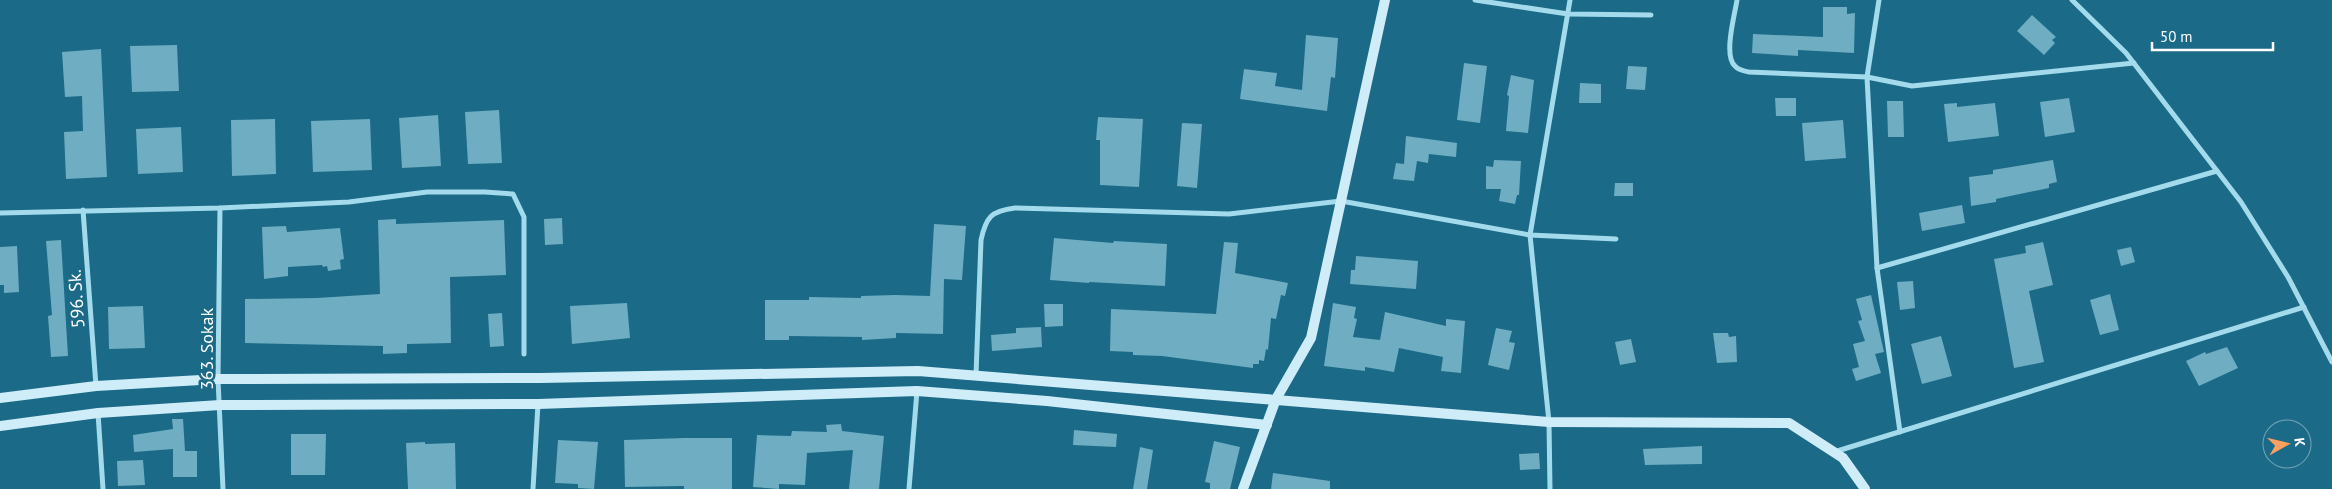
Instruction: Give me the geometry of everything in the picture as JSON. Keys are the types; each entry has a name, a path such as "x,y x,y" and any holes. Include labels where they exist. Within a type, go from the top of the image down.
{"street":[{"path":"1243,489 1276,399 1310,338 1385,0"},
{"path":"1475,0 1568,14 1650,15"},
{"path":"1550,489 1549,422 1530,235 1570,0"},
{"path":"1737,0 1729,50 1731,63 1736,68 1749,72 1866,78 1912,86 2134,63"},
{"path":"1879,0 1866,78 1877,268 1900,432"},
{"path":"2072,0 2134,63 2241,202 2278,260 2332,362"},
{"path":"1877,268 2217,171"},
{"path":"0,213 220,208 349,202 427,192 513,194 524,217 524,354"},
{"path":"976,375 981,240 984,223 998,211 1015,208 1229,214 1341,201 1530,235 1616,239"},
{"name":"363. Sokak","path":"220,208 218,379 224,489"},
{"name":"596. Sk.","path":"83,210 96,386"},
{"path":"1834,452 2304,307"},
{"path":"0,398 96,386 218,379 540,378 918,372 976,375 1549,422 1790,423 1842,458 1865,489"},
{"path":"0,426 98,413 220,404 538,404 917,391 1047,401 1267,425"},
{"path":"909,489 917,391"},
{"path":"533,489 538,404"},
{"path":"98,413 103,489"}],"building":[{"path":"1823,7 1847,7 1847,14 1855,13 1854,53 1798,50 1798,56 1752,53 1753,34 1823,37"},
{"path":"2032,15 2056,37 2052,40 2055,43 2044,55 2017,31"},
{"path":"1306,35 1338,38 1335,78 1331,77 1327,111 1240,99 1244,69 1277,73 1275,86 1302,90"},
{"path":"177,45 179,91 132,92 130,46"},
{"path":"101,49 107,177 66,179 64,132 83,131 82,96 65,97 62,52"},
{"path":"1464,63 1487,66 1480,123 1457,120"},
{"path":"1628,66 1647,67 1645,90 1626,89"},
{"path":"1511,75 1534,80 1528,133 1506,131 1509,96 1507,95"},
{"path":"1580,83 1601,84 1601,103 1579,103"},
{"path":"1775,98 1796,98 1796,116 1776,116"},
{"path":"2069,98 2075,132 2045,137 2040,102"},
{"path":"1887,101 1903,101 1904,137 1888,137"},
{"path":"1957,103 1957,107 1995,103 1999,136 1948,142 1944,104"},
{"path":"499,110 502,163 468,164 465,112"},
{"path":"438,115 441,166 402,168 399,118"},
{"path":"1098,117 1143,119 1139,187 1100,185 1100,140 1096,140"},
{"path":"275,119 276,174 232,176 231,120"},
{"path":"370,119 372,170 313,172 311,121"},
{"path":"1843,120 1846,158 1805,161 1802,123"},
{"path":"1182,123 1202,124 1197,188 1177,186"},
{"path":"181,127 183,172 138,174 136,129"},
{"path":"1406,136 1457,143 1456,157 1429,154 1428,163 1417,161 1414,181 1393,179 1396,163 1404,164"},
{"path":"1494,160 1521,161 1519,195 1517,195 1515,204 1499,201 1501,189 1486,189 1486,166 1493,167"},
{"path":"2053,160 2057,182 2049,184 2049,188 1996,199 1996,202 1971,206 1969,177 1993,174 1993,170"},
{"path":"1615,183 1633,183 1633,196 1614,196"},
{"path":"1962,205 1965,223 1922,231 1919,213"},
{"path":"562,218 563,244 545,245 544,219"},
{"path":"396,219 396,224 504,220 506,275 450,277 451,343 407,344 407,353 383,354 383,346 245,343 245,299 317,298 380,294 378,220"},
{"path":"934,224 966,226 962,280 944,279 943,334 896,333 896,338 862,340 862,337 789,336 789,340 765,340 765,300 809,300 809,297 930,296"},
{"path":"286,226 287,232 340,228 344,259 340,260 341,269 328,271 327,266 323,267 322,265 288,267 288,276 264,279 262,227"},
{"path":"1054,238 1113,243 1114,241 1167,244 1165,286 1050,280"},
{"path":"61,240 68,356 51,357 48,316 52,315 46,241"},
{"path":"1224,242 1238,243 1235,273 1288,283 1285,296 1281,295 1276,319 1271,318 1268,350 1266,349 1264,361 1259,360 1259,364 1253,364 1253,368 1162,356 1133,355 1133,352 1110,351 1111,309 1216,314"},
{"path":"2043,242 2053,285 2029,291 2044,362 2014,368 1994,259 2026,253 2025,246"},
{"path":"17,246 19,292 4,293 4,285 0,285 0,247"},
{"path":"2131,247 2135,262 2121,266 2117,250"},
{"path":"1356,256 1418,261 1416,289 1350,284 1351,270 1355,270"},
{"path":"1913,281 1915,308 1900,310 1897,282"},
{"path":"2110,294 2119,330 2100,335 2090,300"},
{"path":"1871,295 1884,352 1875,354 1881,373 1856,381 1852,369 1859,367 1853,344 1865,341 1858,321 1862,320 1856,299"},
{"path":"627,303 630,338 572,344 570,306"},
{"path":"1333,303 1356,307 1354,318 1357,319 1353,337 1380,340 1385,312 1446,326 1446,319 1465,321 1461,373 1441,371 1443,357 1399,348 1394,372 1365,367 1365,371 1324,366"},
{"path":"1044,304 1063,304 1063,326 1045,327"},
{"path":"143,306 145,348 109,349 108,307"},
{"path":"502,313 504,346 490,347 488,314"},
{"path":"1041,327 1042,347 992,351 991,335 1016,333 1016,328"},
{"path":"1496,328 1512,331 1509,342 1515,343 1509,370 1488,365"},
{"path":"1713,333 1728,333 1729,337 1736,336 1737,362 1717,363"},
{"path":"1941,336 1952,376 1922,384 1911,344"},
{"path":"1631,339 1636,362 1620,365 1615,342"},
{"path":"2227,347 2238,368 2199,386 2186,361 2205,352 2206,354"},
{"path":"172,419 183,419 185,451 197,451 197,477 173,477 173,449 134,452 133,435 173,429"},
{"path":"841,424 842,431 884,436 879,489 849,489 853,450 807,453 805,485 779,484 779,489 753,487 757,435 791,436 792,431 827,432 826,425"},
{"path":"1074,430 1117,434 1116,447 1073,445"},
{"path":"291,434 326,434 325,475 291,475"},
{"path":"732,438 732,489 684,489 684,486 625,487 624,440"},
{"path":"558,440 598,442 594,489 578,488 578,484 555,483"},
{"path":"1214,441 1240,447 1230,489 1210,489 1210,483 1205,482"},
{"path":"425,442 425,444 455,443 456,489 408,489 406,443"},
{"path":"1702,446 1702,464 1645,465 1643,449"},
{"path":"1140,447 1153,450 1147,489 1133,489"},
{"path":"1539,453 1540,469 1520,470 1519,454"},
{"path":"143,460 145,485 118,486 117,461"},
{"path":"1273,473 1330,481 1330,489 1271,489"}]}
